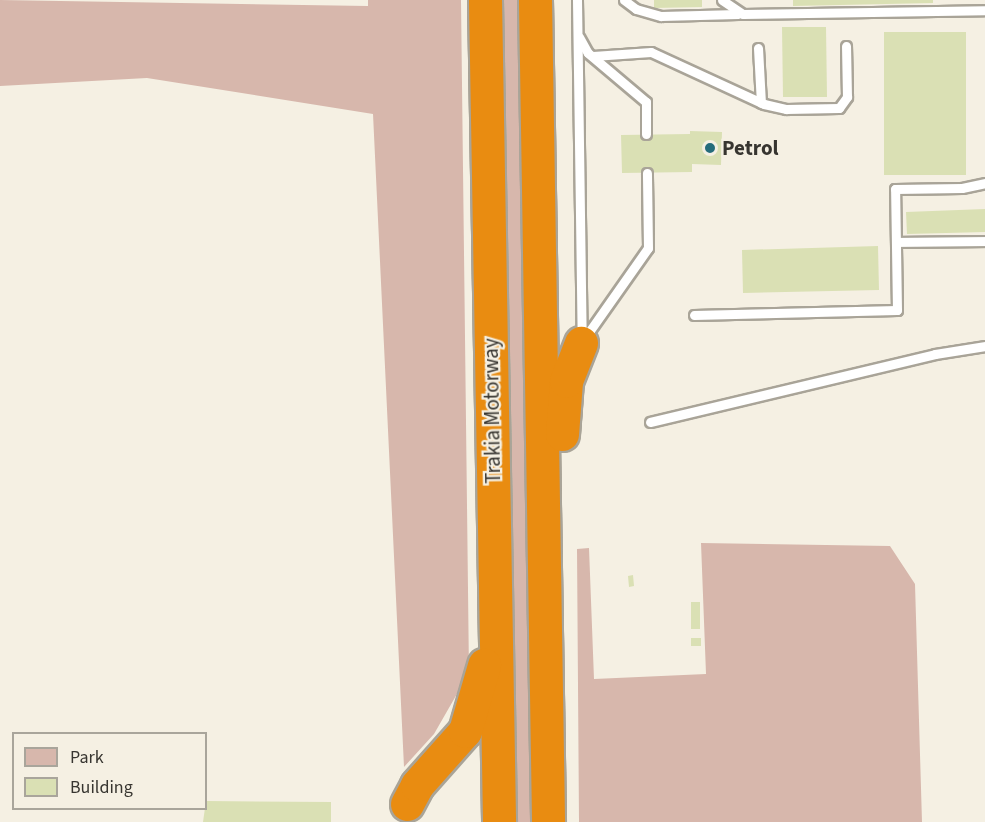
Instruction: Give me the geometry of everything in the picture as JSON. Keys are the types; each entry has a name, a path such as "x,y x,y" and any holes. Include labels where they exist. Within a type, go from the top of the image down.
{"highway":[{"name":"Trakia Motorway","path":"485,0 499,822"},
{"path":"535,0 548,822"},
{"path":"545,587 562,489 562,398 581,343"},
{"path":"407,804 417,785 457,742 472,716 495,598"}],"lane":[{"path":"577,0 584,308 581,343"},
{"path":"624,0 636,9 661,16 985,10"},
{"path":"722,0 743,14"},
{"path":"577,29 584,48 646,102 646,134"},
{"path":"593,56 651,52 761,103 786,109 845,104 846,46"},
{"path":"758,48 761,103"},
{"path":"581,343 648,248 647,173"},
{"path":"694,315 897,310 895,189 962,188 985,183"},
{"path":"896,242 985,241"},
{"path":"650,422 935,354 985,346"}],"green space":[{"path":"0,0 368,6 368,0 461,0 469,673 434,734 404,767 373,114 147,78 0,86"},
{"path":"504,0 517,0 532,822 518,822"},
{"path":"701,543 890,546 915,584 922,822 579,822 577,549 589,548 594,679 706,674"}],"building":[{"path":"654,0 702,0 702,7 654,8"},
{"path":"793,0 933,0 933,3 793,6"},
{"path":"782,27 826,27 827,97 783,97"},
{"path":"884,32 966,32 966,175 884,175"},
{"path":"690,131 722,132 721,165 692,164 692,172 622,173 621,135 690,134"},
{"path":"985,209 985,232 907,234 906,212"},
{"path":"878,246 879,290 743,293 742,250"},
{"path":"633,575 634,586 629,587 628,576"},
{"path":"691,602 700,602 700,629 691,629"},
{"path":"691,638 701,638 701,646 691,646"},
{"path":"207,801 331,802 331,822 203,822"}],"place":[{"name":"Petrol","path":"710,148"}]}
